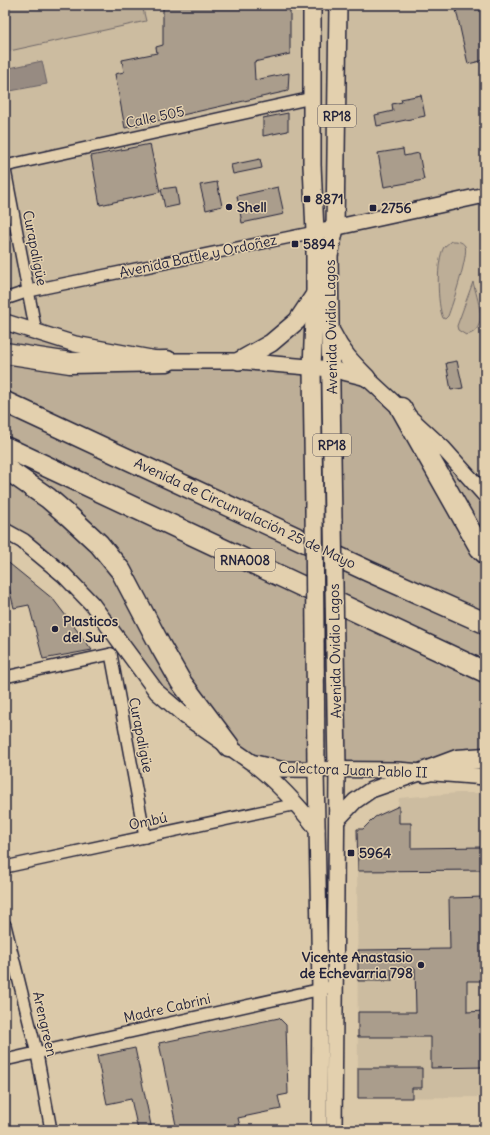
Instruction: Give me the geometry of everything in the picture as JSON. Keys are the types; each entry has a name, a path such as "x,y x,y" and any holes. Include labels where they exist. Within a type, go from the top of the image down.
{"highway":[{"path":"5,353 70,363 167,361"},
{"name":"Avenida de Circunvalación 25 de Mayo","path":"5,402 368,571 485,623"},
{"path":"401,408 480,548 485,553"},
{"name":"RNA008","path":"5,447 485,672"},
{"path":"5,468 48,498 70,517 99,544 121,571 181,682 229,746"},
{"path":"425,772 457,760 485,758"}],"main road":[{"name":"Avenida Ovidio Lagos","path":"312,5 312,98 315,232 315,294 312,368 320,989 319,1130"},
{"name":"Avenida Ovidio Lagos","path":"334,1130 337,769 329,256 335,228 338,5"},
{"name":"Avenida Battle y Ordoñez","path":"315,232 485,195"},
{"path":"239,361 271,343 297,320 315,294"},
{"path":"5,322 75,344 167,361 239,361 331,369 367,378 443,448 485,495"},
{"name":"RP18","path":"330,329 339,348 350,362 367,378"},
{"name":"Colectora Juan Pablo II","path":"5,531 23,541 64,575 92,604 157,692 185,716 251,762 280,769 397,770 485,777"},
{"path":"251,762 274,780 297,804 317,829"},
{"path":"337,820 355,801 371,790 425,772"}],"street":[{"name":"Calle 505","path":"5,166 312,98"},
{"name":"Curapaligüe","path":"5,170 36,332"},
{"name":"Avenida Battle y Ordoñez","path":"5,299 29,291 315,232"},
{"path":"5,677 111,654 121,642"},
{"name":"Curapaligüe","path":"111,654 145,837"},
{"name":"Ombú","path":"5,867 297,804"},
{"name":"Arengreen","path":"5,925 37,1054 51,1130"},
{"name":"Madre Cabrini","path":"5,1060 335,986"}],"shaded area":[{"path":"5,5 485,5 485,495 167,361 5,322"},
{"path":"5,5 142,5 146,21 5,52"},
{"path":"42,61 47,84 5,92 5,69"},
{"path":"451,241 461,242 465,246 466,251 456,292 448,316 445,319 443,318 441,312 438,282 441,253 444,247"},
{"path":"473,282 479,305 480,321 478,327 473,332 466,335 458,330 457,326"},
{"path":"5,322 75,344 367,378 485,495 485,777 251,762 185,716 92,604 5,531"},
{"path":"458,793 485,793 485,1097 358,1098 357,829 366,829 366,826 375,817 398,806 399,798"}],"building":[{"path":"163,5 290,5 290,54 254,62 255,80 289,73 288,91 125,128 115,74 124,72 122,60 157,53 156,47 163,45"},
{"path":"455,5 485,5 485,60 468,64"},
{"path":"421,95 425,116 377,126 375,115 393,111 392,104 402,102 401,99"},
{"path":"288,113 288,131 263,136 263,118"},
{"path":"150,144 160,192 100,205 91,156"},
{"path":"403,149 404,156 419,153 424,180 384,187 378,153"},
{"path":"260,159 262,168 233,174 231,165"},
{"path":"217,182 222,206 206,210 200,185"},
{"path":"176,187 179,205 165,208 161,189"},
{"path":"278,187 284,214 242,223 237,196"},
{"path":"457,361 463,388 451,390 446,363"},
{"name":"Plasticos del Sur","path":"5,560 53,599 92,650 43,659 29,605 14,608 5,571"},
{"path":"399,806 399,823 411,823 411,848 485,847 485,870 358,871 357,829 363,829 375,817"},
{"path":"485,897 485,981 467,981 467,1012 485,1011 485,1067 431,1068 431,1037 358,1037 358,1012 416,1012 415,968 391,968 392,981 358,981 358,950 450,949 449,898"},
{"path":"279,1018 286,1025 288,1094 278,1096 281,1109 238,1118 241,1130 177,1130 159,1043"},
{"path":"135,1048 152,1130 138,1130 131,1099 107,1104 97,1056"},
{"path":"358,1068 422,1068 422,1088 412,1088 412,1098 358,1098"}],"place":[{"name":"8871","path":"307,199"},
{"name":"Shell","path":"229,207"},
{"name":"2756","path":"373,208"},
{"name":"5894","path":"295,244"},
{"name":"Plasticos del Sur","path":"55,629"},
{"name":"5964","path":"351,853"},
{"name":"Vicente Anastasio de Echevarria 798","path":"421,965"}]}
